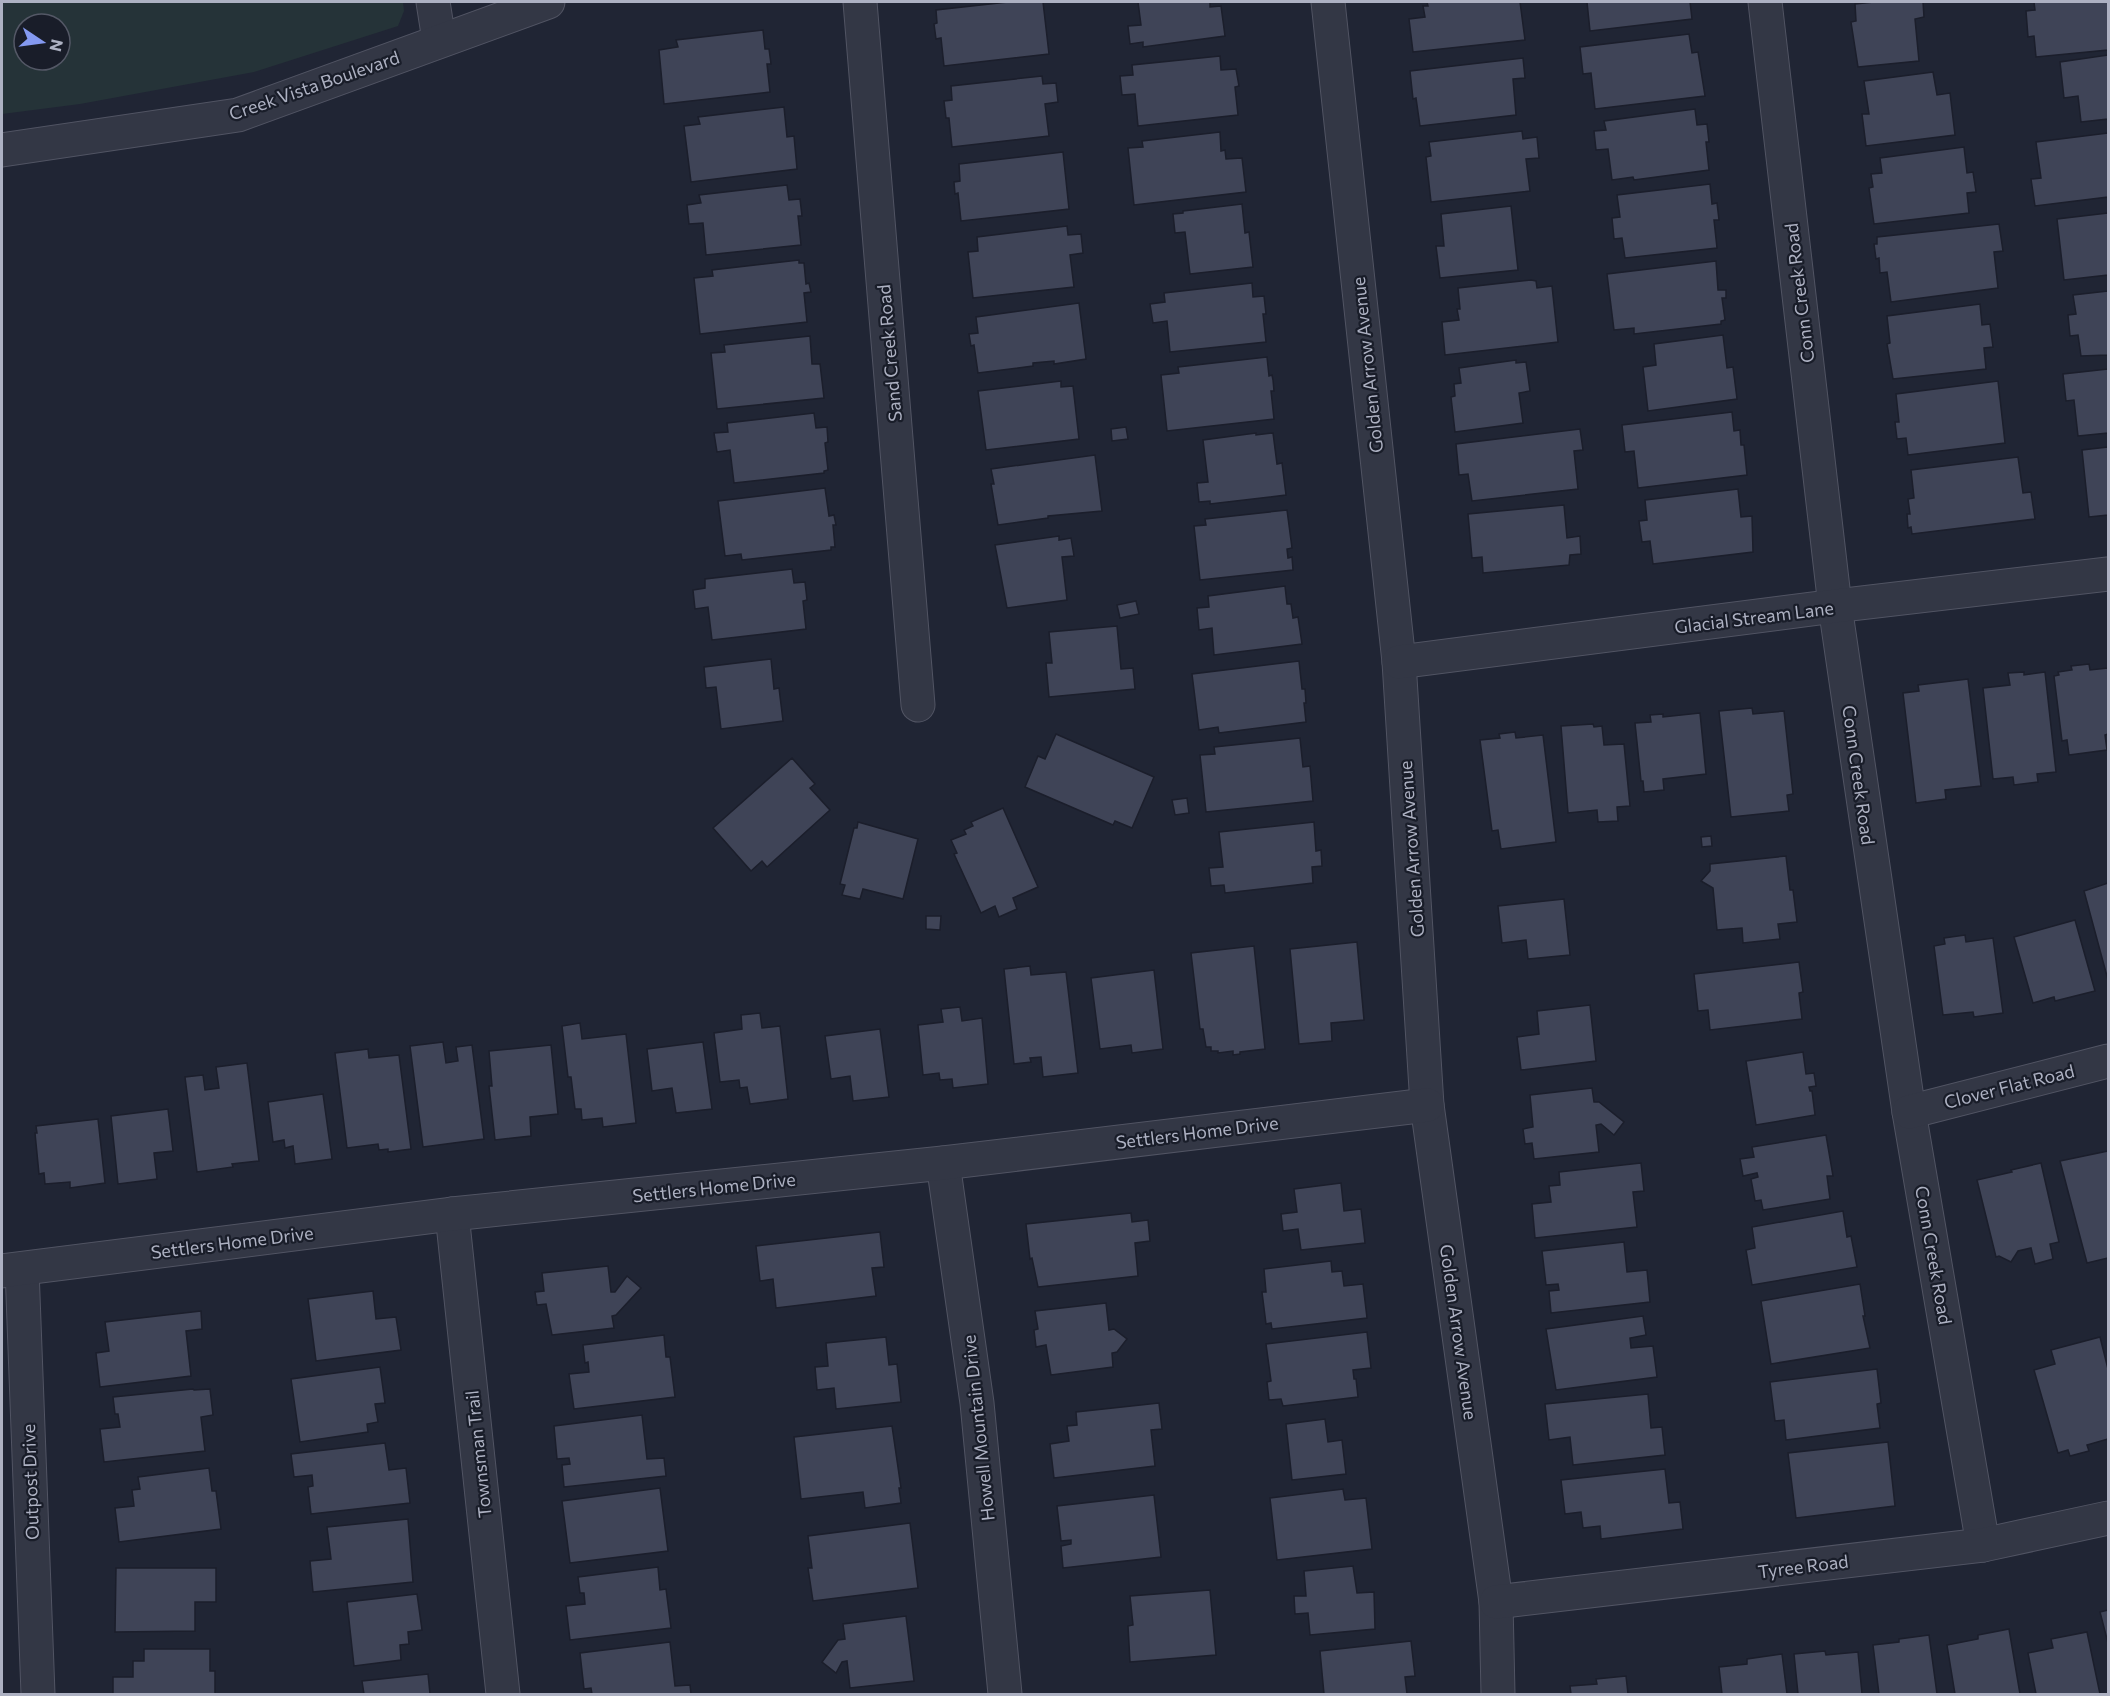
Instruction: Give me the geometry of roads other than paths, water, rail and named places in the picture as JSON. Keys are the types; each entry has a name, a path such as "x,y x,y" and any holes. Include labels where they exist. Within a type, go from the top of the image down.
{"street":[{"path":"433,2 439,40"},
{"name":"Creek Vista Boulevard","path":"2,150 238,115 548,2"},
{"name":"Sand Creek Road","path":"860,2 918,705"},
{"name":"Golden Arrow Avenue","path":"1328,2 1399,662 1427,1104 1496,1602 1498,1695"},
{"name":"Conn Creek Road","path":"1765,2 1835,606 1909,1112 1983,1545"},
{"name":"Glacial Stream Lane","path":"1399,662 1835,606 2109,574"},
{"name":"Clover Flat Road","path":"1909,1112 2109,1061"},
{"name":"Settlers Home Drive","path":"12,1270 452,1214 943,1163 1427,1104"},
{"name":"Howell Mountain Drive","path":"943,1163 977,1403 1005,1695"},
{"name":"Townsman Trail","path":"452,1214 503,1695"},
{"name":"Outpost Drive","path":"12,1270 38,1695"},
{"name":"Tyree Road","path":"1496,1602 1983,1545 2109,1518"}]}
